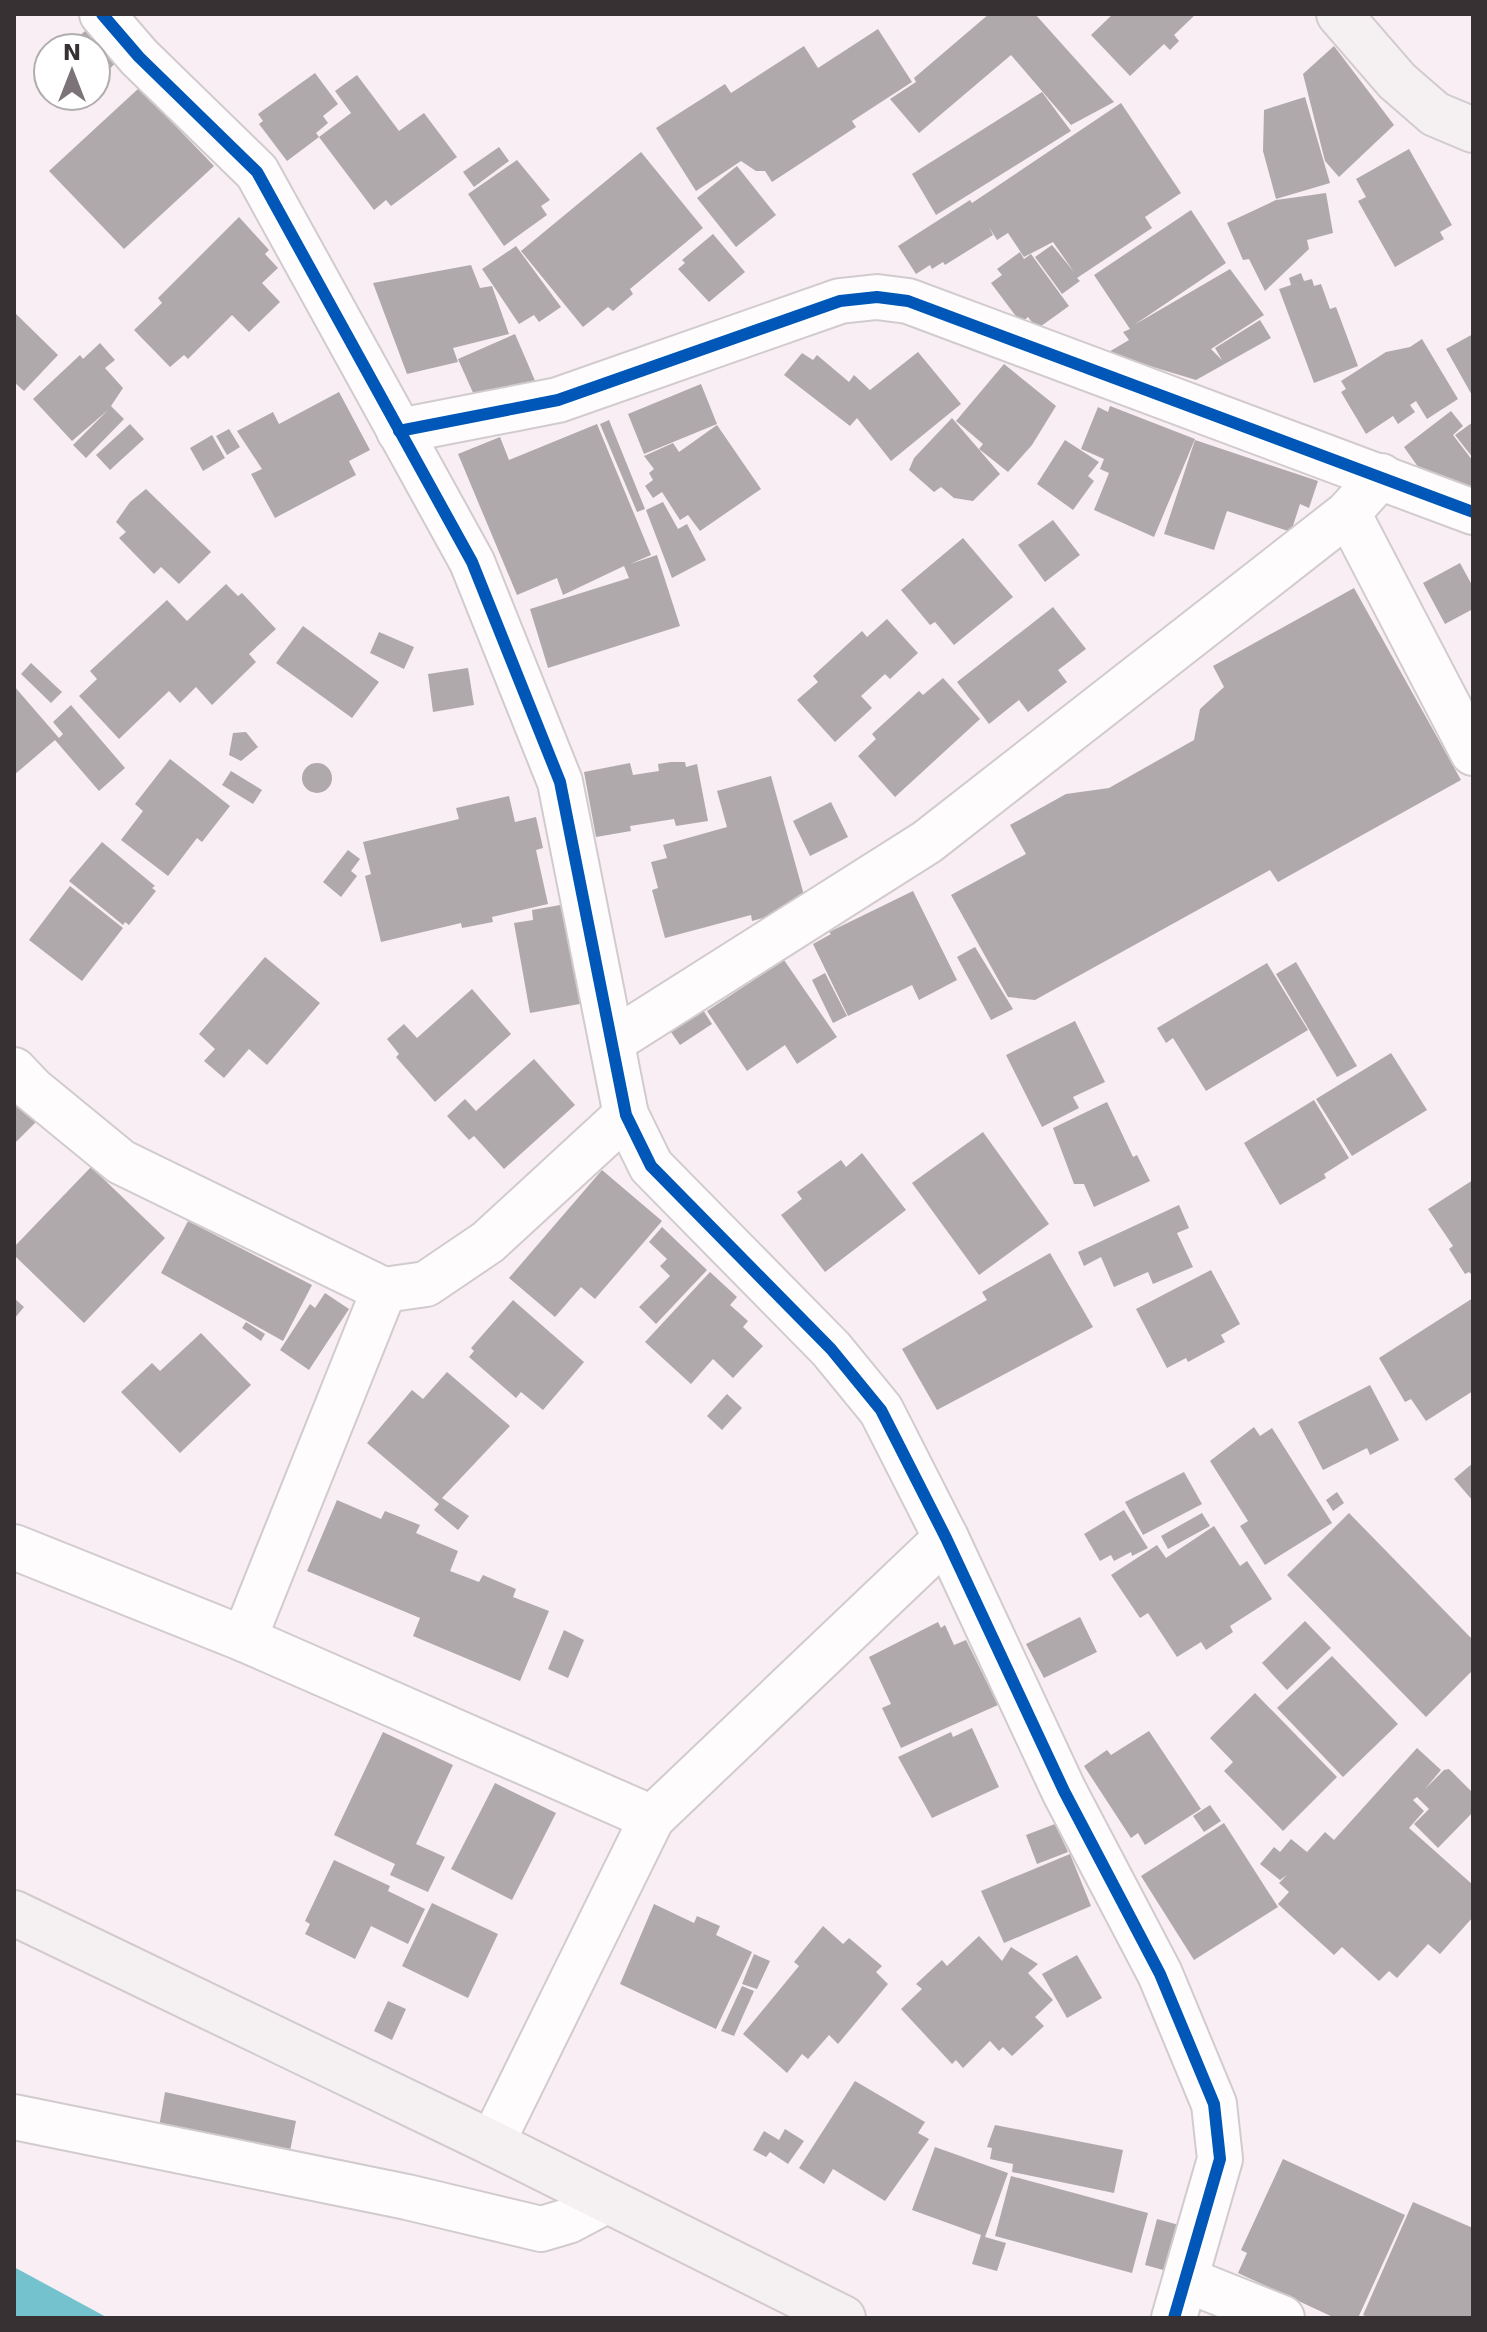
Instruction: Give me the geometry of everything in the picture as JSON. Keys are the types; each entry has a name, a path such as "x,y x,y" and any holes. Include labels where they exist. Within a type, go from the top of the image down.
{"street":[{"path":"102,14 139,57 257,172 472,562 560,782 626,1115 651,1166 831,1349 881,1410 946,1538 1064,1791 1160,1974 1214,2104 1220,2159 1180,2299 1282,2318"},
{"path":"1339,14 1397,81 1435,114 1473,130"},
{"path":"399,431 558,400 840,301 877,297 908,301 1473,512"},
{"path":"613,1041 927,842 1348,513 1381,476"},
{"path":"1348,513 1473,753"},
{"path":"14,1070 32,1089 121,1162 384,1290 426,1284 488,1242 626,1115"},
{"path":"244,1639 384,1290"},
{"path":"492,2143 652,1818 946,1538"},
{"path":"14,1547 244,1639 652,1818"},
{"path":"14,1913 492,2143 604,2202 843,2318"},
{"path":"14,2117 407,2197 541,2229 568,2221 604,2202"}],"water":[{"path":"14,2267 108,2318 14,2318"}],"building":[{"path":"989,14 1035,14 1114,102 1071,125 1011,55 919,133 890,99 916,82 914,78"},
{"path":"1113,14 1196,14 1174,35 1179,41 1170,50 1164,44 1130,76 1091,35"},
{"path":"878,29 912,82 852,121 856,127 772,182 765,171 756,171 741,161 696,191 656,128 725,84 731,93 804,46 818,68"},
{"path":"1334,46 1394,125 1339,177 1325,161 1303,74"},
{"path":"315,73 338,104 323,116 328,123 316,133 319,137 287,161 259,124 263,121 258,114"},
{"path":"357,75 399,131 424,113 457,157 391,206 386,200 374,210 319,137 351,113 335,91"},
{"path":"139,88 214,166 124,249 49,171"},
{"path":"1042,92 1071,131 936,215 912,174"},
{"path":"1305,97 1330,183 1276,199 1263,151 1264,110"},
{"path":"1121,103 1181,193 1145,217 1152,228 1077,278 1080,281 1062,294 1035,257 1052,245 1074,272 1053,242 1024,257 1008,233 997,240 989,227 993,235 945,265 943,262 932,269 930,265 916,274 898,246 970,200 972,203"},
{"path":"499,147 509,161 474,187 463,172"},
{"path":"1409,149 1452,225 1440,232 1444,239 1395,267 1358,201 1366,197 1356,179"},
{"path":"641,152 703,228 630,289 633,294 613,311 608,307 583,327 521,251"},
{"path":"517,160 550,200 541,206 547,215 504,246 468,194"},
{"path":"737,166 776,215 736,247 697,198"},
{"path":"1326,193 1333,233 1307,240 1309,249 1265,291 1249,259 1243,260 1227,223 1276,200"},
{"path":"1191,210 1226,263 1134,325 1230,269 1264,315 1211,349 1222,360 1215,348 1260,320 1271,338 1196,380 1107,353 1129,340 1123,332 1130,329 1094,275"},
{"path":"239,217 269,250 265,254 278,268 262,283 280,302 249,332 232,315 188,359 184,355 170,367 134,330 162,303 158,298"},
{"path":"713,234 745,272 709,302 678,269 685,263 682,260"},
{"path":"516,246 561,307 539,322 534,315 519,324 482,269"},
{"path":"1020,252 1024,259 1031,254 1069,306 1037,329 1028,317 1021,323 991,283 1002,275 997,269"},
{"path":"471,265 480,288 492,286 509,334 453,348 458,362 407,374 373,283"},
{"path":"1301,273 1304,281 1312,279 1314,286 1321,284 1330,309 1336,307 1358,366 1314,383 1279,289 1291,285 1289,278"},
{"path":"14,312 58,355 24,391 14,382"},
{"path":"515,334 536,383 478,404 458,359"},
{"path":"1473,334 1473,397 1446,349"},
{"path":"1422,339 1458,399 1427,419 1416,401 1410,405 1415,412 1398,424 1393,416 1366,434 1341,392 1346,389 1341,381 1386,352 1410,347"},
{"path":"100,343 115,360 105,368 123,388 111,406 124,419 86,458 73,445 108,410 72,441 33,399 80,355 83,359"},
{"path":"918,352 961,404 891,461 857,418 850,426 784,375 802,353 813,360 817,355 849,382 854,375 870,390"},
{"path":"1004,364 1056,406 1032,445 1008,472 979,449 983,444 956,421"},
{"path":"701,384 717,424 644,454 628,414"},
{"path":"339,392 370,450 349,461 356,475 275,518 251,474 262,469 237,431 273,412 279,424"},
{"path":"1110,406 1195,439 1154,537 1094,510 1109,473 1100,469 1104,459 1081,449 1098,407 1108,412"},
{"path":"1451,411 1463,426 1453,435 1473,461 1473,484 1463,491 1428,481 1404,447"},
{"path":"952,418 1000,474 973,501 954,498 941,487 934,492 909,470 914,458"},
{"path":"609,420 645,509 637,512 600,424"},
{"path":"1473,422 1473,458 1455,435"},
{"path":"130,424 144,439 110,470 96,455"},
{"path":"597,424 651,555 630,564 657,555 680,626 548,668 530,609 629,578 624,566 563,595 557,578 517,595 458,454 500,437 509,460"},
{"path":"717,425 761,489 700,531 688,515 680,520 662,492 653,498 645,486 653,480 649,473 654,469 644,456 673,443 679,452"},
{"path":"229,429 240,447 227,455 216,436"},
{"path":"212,435 225,458 203,471 190,448"},
{"path":"1065,440 1099,462 1088,476 1094,481 1073,510 1037,484"},
{"path":"1195,440 1318,481 1309,508 1300,504 1291,532 1227,511 1214,550 1164,534"},
{"path":"146,489 211,552 179,584 161,567 154,574 119,538 126,532 116,522 130,502"},
{"path":"663,502 678,529 687,524 706,560 672,578 646,510"},
{"path":"1053,520 1080,555 1045,582 1018,545"},
{"path":"963,538 1013,597 954,645 935,622 930,625 901,590"},
{"path":"1460,563 1473,587 1473,609 1445,624 1423,583"},
{"path":"226,584 238,596 242,593 276,629 249,654 256,662 212,705 196,687 180,703 169,691 119,739 79,696 97,679 90,671 167,600 187,621"},
{"path":"1354,588 1461,780 1278,882 1270,870 1035,1000 1008,997 951,895 1026,854 1010,825 1066,794 1109,788 1194,740 1200,709 1224,687 1213,666"},
{"path":"1053,607 1086,649 1058,670 1067,682 1028,712 1019,700 989,724 957,682"},
{"path":"887,619 918,653 890,679 885,674 861,696 872,708 835,742 797,700 818,682 813,676 862,631 867,637"},
{"path":"303,626 379,682 352,718 276,663"},
{"path":"379,632 414,647 404,669 370,653"},
{"path":"31,663 62,692 51,703 21,674"},
{"path":"468,668 474,705 433,712 428,674"},
{"path":"943,678 980,719 895,797 858,756 876,739 872,734 919,691 923,695"},
{"path":"14,686 59,738 63,734 53,722 71,705 125,768 99,791 55,740 14,775"},
{"path":"246,732 258,747 241,761 229,755 233,733"},
{"path":"170,759 230,806 202,842 197,838 168,876 121,840 143,811 135,804"},
{"path":"685,762 686,767 697,764 708,821 676,826 674,819 630,826 631,831 596,837 584,772 630,763 633,775 659,771 658,764"},
{"path":"317,763 328,767 332,778 328,789 317,793 306,789 302,778 306,767"},
{"path":"231,771 262,790 253,804 222,785"},
{"path":"771,776 807,906 752,921 751,915 665,938 652,890 658,888 651,862 667,858 663,845 727,827 717,791"},
{"path":"509,796 515,822 536,817 543,848 536,850 548,904 492,917 493,922 462,928 461,923 381,942 365,876 371,874 363,842 459,819 456,808"},
{"path":"831,802 848,837 810,856 793,821"},
{"path":"102,842 155,886 152,888 156,891 129,925 125,922 123,925 69,881"},
{"path":"348,850 360,859 351,871 357,876 341,897 323,882"},
{"path":"70,886 123,928 82,981 29,940"},
{"path":"913,891 957,980 919,1000 912,985 848,1016 813,944 831,934 829,932"},
{"path":"566,904 585,1003 530,1013 514,923 533,920 532,910"},
{"path":"975,947 1013,1009 991,1020 957,957"},
{"path":"265,957 320,1003 267,1065 249,1049 224,1078 204,1061 215,1049 199,1034"},
{"path":"784,960 837,1037 797,1064 785,1045 747,1071 707,1011"},
{"path":"1296,962 1357,1066 1337,1077 1276,974"},
{"path":"1267,963 1308,1030 1206,1091 1173,1038 1166,1043 1157,1028"},
{"path":"825,973 847,1016 833,1023 812,980"},
{"path":"472,989 511,1034 435,1102 396,1057 399,1054 387,1039 404,1024 417,1038"},
{"path":"703,1010 712,1024 680,1045 671,1032"},
{"path":"1075,1021 1105,1082 1073,1097 1079,1108 1042,1127 1006,1055"},
{"path":"1391,1053 1427,1110 1352,1156 1316,1099"},
{"path":"534,1059 575,1105 504,1169 474,1136 469,1140 447,1116 465,1099 476,1111"},
{"path":"14,1099 36,1122 14,1144"},
{"path":"1314,1100 1349,1158 1324,1174 1326,1178 1280,1205 1244,1143"},
{"path":"1107,1102 1133,1157 1137,1155 1150,1181 1094,1207 1084,1184 1074,1184 1053,1128"},
{"path":"983,1132 1049,1224 979,1275 912,1183"},
{"path":"862,1153 906,1210 825,1272 781,1215 802,1199 797,1192 841,1160 846,1167"},
{"path":"91,1167 165,1238 84,1323 14,1255 14,1247"},
{"path":"602,1170 662,1221 595,1299 581,1287 555,1317 509,1278"},
{"path":"1473,1180 1473,1276 1469,1272 1465,1274 1449,1249 1453,1246 1428,1209"},
{"path":"1179,1205 1189,1228 1177,1233 1193,1267 1153,1284 1148,1272 1114,1287 1101,1257 1084,1266 1078,1252"},
{"path":"188,1221 312,1285 283,1341 161,1273"},
{"path":"662,1227 707,1270 656,1324 639,1307 670,1276 660,1266 667,1259 649,1242"},
{"path":"1050,1253 1093,1327 937,1410 902,1349 987,1300 982,1292"},
{"path":"1211,1270 1240,1324 1221,1335 1225,1342 1188,1362 1186,1358 1167,1368 1136,1309"},
{"path":"710,1272 737,1297 730,1305 748,1321 743,1327 763,1346 733,1378 713,1359 691,1384 645,1342"},
{"path":"325,1293 349,1309 309,1370 280,1350 310,1304 315,1308"},
{"path":"14,1298 24,1307 14,1319"},
{"path":"1473,1298 1473,1391 1426,1421 1411,1399 1405,1402 1379,1358"},
{"path":"513,1300 584,1362 543,1410 521,1392 516,1398 469,1357 474,1351 471,1348"},
{"path":"246,1322 265,1334 261,1341 242,1328"},
{"path":"201,1333 251,1385 180,1453 121,1392 152,1363 160,1371"},
{"path":"447,1372 510,1426 442,1498 469,1516 458,1530 434,1510 439,1504 367,1443 412,1390 423,1399"},
{"path":"1370,1385 1399,1440 1370,1455 1367,1448 1323,1470 1298,1422"},
{"path":"727,1394 742,1408 722,1430 707,1416"},
{"path":"1254,1427 1260,1436 1272,1428 1332,1523 1265,1565 1240,1526 1248,1521 1210,1461"},
{"path":"1473,1463 1473,1501 1454,1479"},
{"path":"1184,1472 1202,1504 1143,1535 1125,1502"},
{"path":"1337,1492 1344,1503 1333,1511 1326,1500"},
{"path":"337,1500 381,1519 385,1511 420,1525 416,1533 458,1551 450,1571 479,1582 483,1575 516,1589 513,1597 549,1611 520,1681 413,1636 420,1618 307,1571"},
{"path":"1124,1510 1148,1548 1114,1561 1111,1555 1100,1561 1084,1534"},
{"path":"1202,1513 1210,1526 1168,1549 1161,1536"},
{"path":"1349,1513 1473,1640 1473,1670 1426,1717 1287,1575"},
{"path":"1214,1526 1240,1566 1247,1561 1272,1599 1230,1626 1233,1632 1206,1650 1201,1642 1177,1657 1148,1613 1140,1618 1111,1575 1157,1545 1166,1558"},
{"path":"1080,1617 1097,1652 1044,1678 1026,1644"},
{"path":"1305,1621 1331,1648 1287,1690 1262,1663"},
{"path":"938,1622 941,1628 945,1625 954,1645 966,1640 998,1705 901,1748 882,1708 891,1704 869,1657"},
{"path":"564,1630 584,1640 568,1678 548,1669"},
{"path":"1332,1656 1398,1724 1343,1777 1277,1708"},
{"path":"1255,1693 1337,1777 1283,1831 1224,1771 1233,1762 1210,1738"},
{"path":"972,1728 999,1787 932,1818 898,1757 951,1732 953,1737"},
{"path":"1149,1731 1201,1809 1145,1845 1138,1833 1131,1838 1084,1766 1107,1750 1111,1755"},
{"path":"383,1732 453,1765 416,1844 445,1857 428,1892 390,1875 395,1864 334,1835"},
{"path":"1417,1748 1441,1770 1425,1789 1444,1770 1449,1769 1473,1793 1473,1812 1438,1848 1414,1824 1429,1809 1417,1797 1413,1800 1424,1811 1409,1828 1473,1885 1473,1917 1440,1954 1428,1944 1397,1978 1389,1971 1379,1981 1342,1947 1334,1955 1278,1904 1289,1892 1279,1883 1287,1875 1280,1880 1260,1864 1274,1847 1280,1852 1291,1839 1307,1852 1325,1832 1334,1840"},
{"path":"495,1783 556,1813 512,1900 451,1869"},
{"path":"1210,1805 1221,1821 1204,1832 1193,1816"},
{"path":"1224,1823 1278,1907 1194,1960 1141,1876"},
{"path":"1055,1824 1068,1852 1037,1864 1026,1835"},
{"path":"1070,1854 1091,1906 1004,1943 981,1891"},
{"path":"334,1860 390,1886 388,1891 425,1909 408,1944 371,1926 355,1959 305,1934 310,1924 305,1921"},
{"path":"432,1903 498,1934 468,1998 402,1966"},
{"path":"654,1904 694,1923 697,1916 720,1926 716,1935 752,1952 716,2029 620,1984"},
{"path":"823,1926 843,1944 849,1938 882,1966 876,1972 888,1984 838,2044 829,2035 808,2059 802,2054 787,2073 743,2034 799,1966 794,1962"},
{"path":"979,1936 1002,1961 1011,1947 1038,1964 1028,1973 1053,2000 1035,2017 1044,2026 1012,2056 1003,2047 999,2051 990,2041 963,2068 956,2060 952,2064 901,2009 922,1989 916,1984 942,1960 947,1966"},
{"path":"754,1954 770,1961 757,1989 742,1984"},
{"path":"1077,1955 1102,1998 1067,2018 1042,1974"},
{"path":"742,1986 754,1991 734,2036 721,2031"},
{"path":"388,2001 406,2009 392,2040 374,2031"},
{"path":"855,2081 925,2122 918,2133 929,2139 885,2201 833,2169 824,2184 799,2168"},
{"path":"165,2092 296,2121 290,2151 159,2127"},
{"path":"995,2125 1123,2150 1114,2193 1012,2172 1013,2164 990,2159 992,2148 987,2147"},
{"path":"785,2129 804,2141 788,2164 770,2152 766,2157 753,2150 764,2131 779,2140"},
{"path":"935,2147 1008,2173 985,2237 1006,2243 997,2271 972,2264 981,2235 912,2210"},
{"path":"1283,2159 1405,2215 1358,2318 1335,2318 1238,2273 1247,2253 1241,2250"},
{"path":"1011,2176 1148,2213 1132,2273 995,2236"},
{"path":"1413,2202 1473,2228 1473,2318 1371,2318 1363,2315"},
{"path":"1157,2219 1179,2225 1167,2271 1145,2265"}],"cycle path":[{"path":"102,14 139,57 257,172 472,562 560,782 626,1115 651,1166 831,1349 881,1410 946,1538 1064,1791 1160,1974 1214,2104 1220,2159 1174,2318"},
{"path":"399,431 558,400 840,301 877,297 908,301 1473,512"}]}
